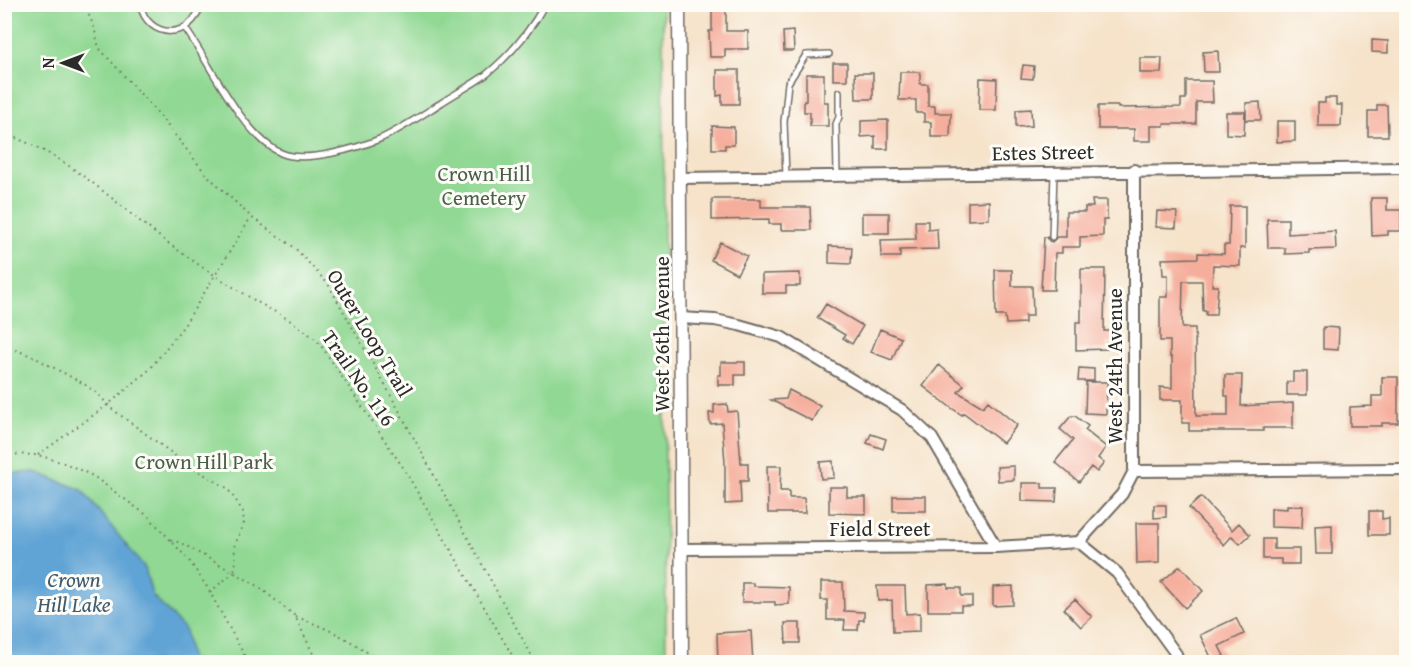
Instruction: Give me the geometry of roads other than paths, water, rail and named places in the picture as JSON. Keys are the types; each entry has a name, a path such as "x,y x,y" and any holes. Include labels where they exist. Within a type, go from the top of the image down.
{"street":[{"name":"West 26th Avenue","path":"679,4 682,663"},
{"name":"Estes Street","path":"680,178 1407,168"},
{"name":"West 24th Avenue","path":"1078,542 1122,494 1134,471 1134,170"},
{"path":"680,318 739,324 781,337 903,410 932,438 996,547"},
{"path":"1134,471 1407,469"},
{"path":"1078,542 1117,573 1176,654 1179,663"},
{"name":"Field Street","path":"681,549 996,547 1078,542"}],"lane":[{"path":"140,4 147,21 165,31 185,28 193,21 201,4"},
{"path":"185,28 255,134 282,153 313,158 381,138 467,88 488,73 507,54 526,33 545,4"},
{"path":"786,176 784,122 788,83 806,55 829,54"},
{"path":"837,175 836,124 839,117 839,92"},
{"path":"1052,237 1054,172"}],"water":[{"name":"Crown Hill Lake","path":"35,472 82,490 145,568 152,595 185,630 191,662 5,662 5,474"}],"park label":[{"name":"Crown Hill Cemetery","path":"484,185"},
{"name":"Crown Hill Park","path":"204,461"}]}
